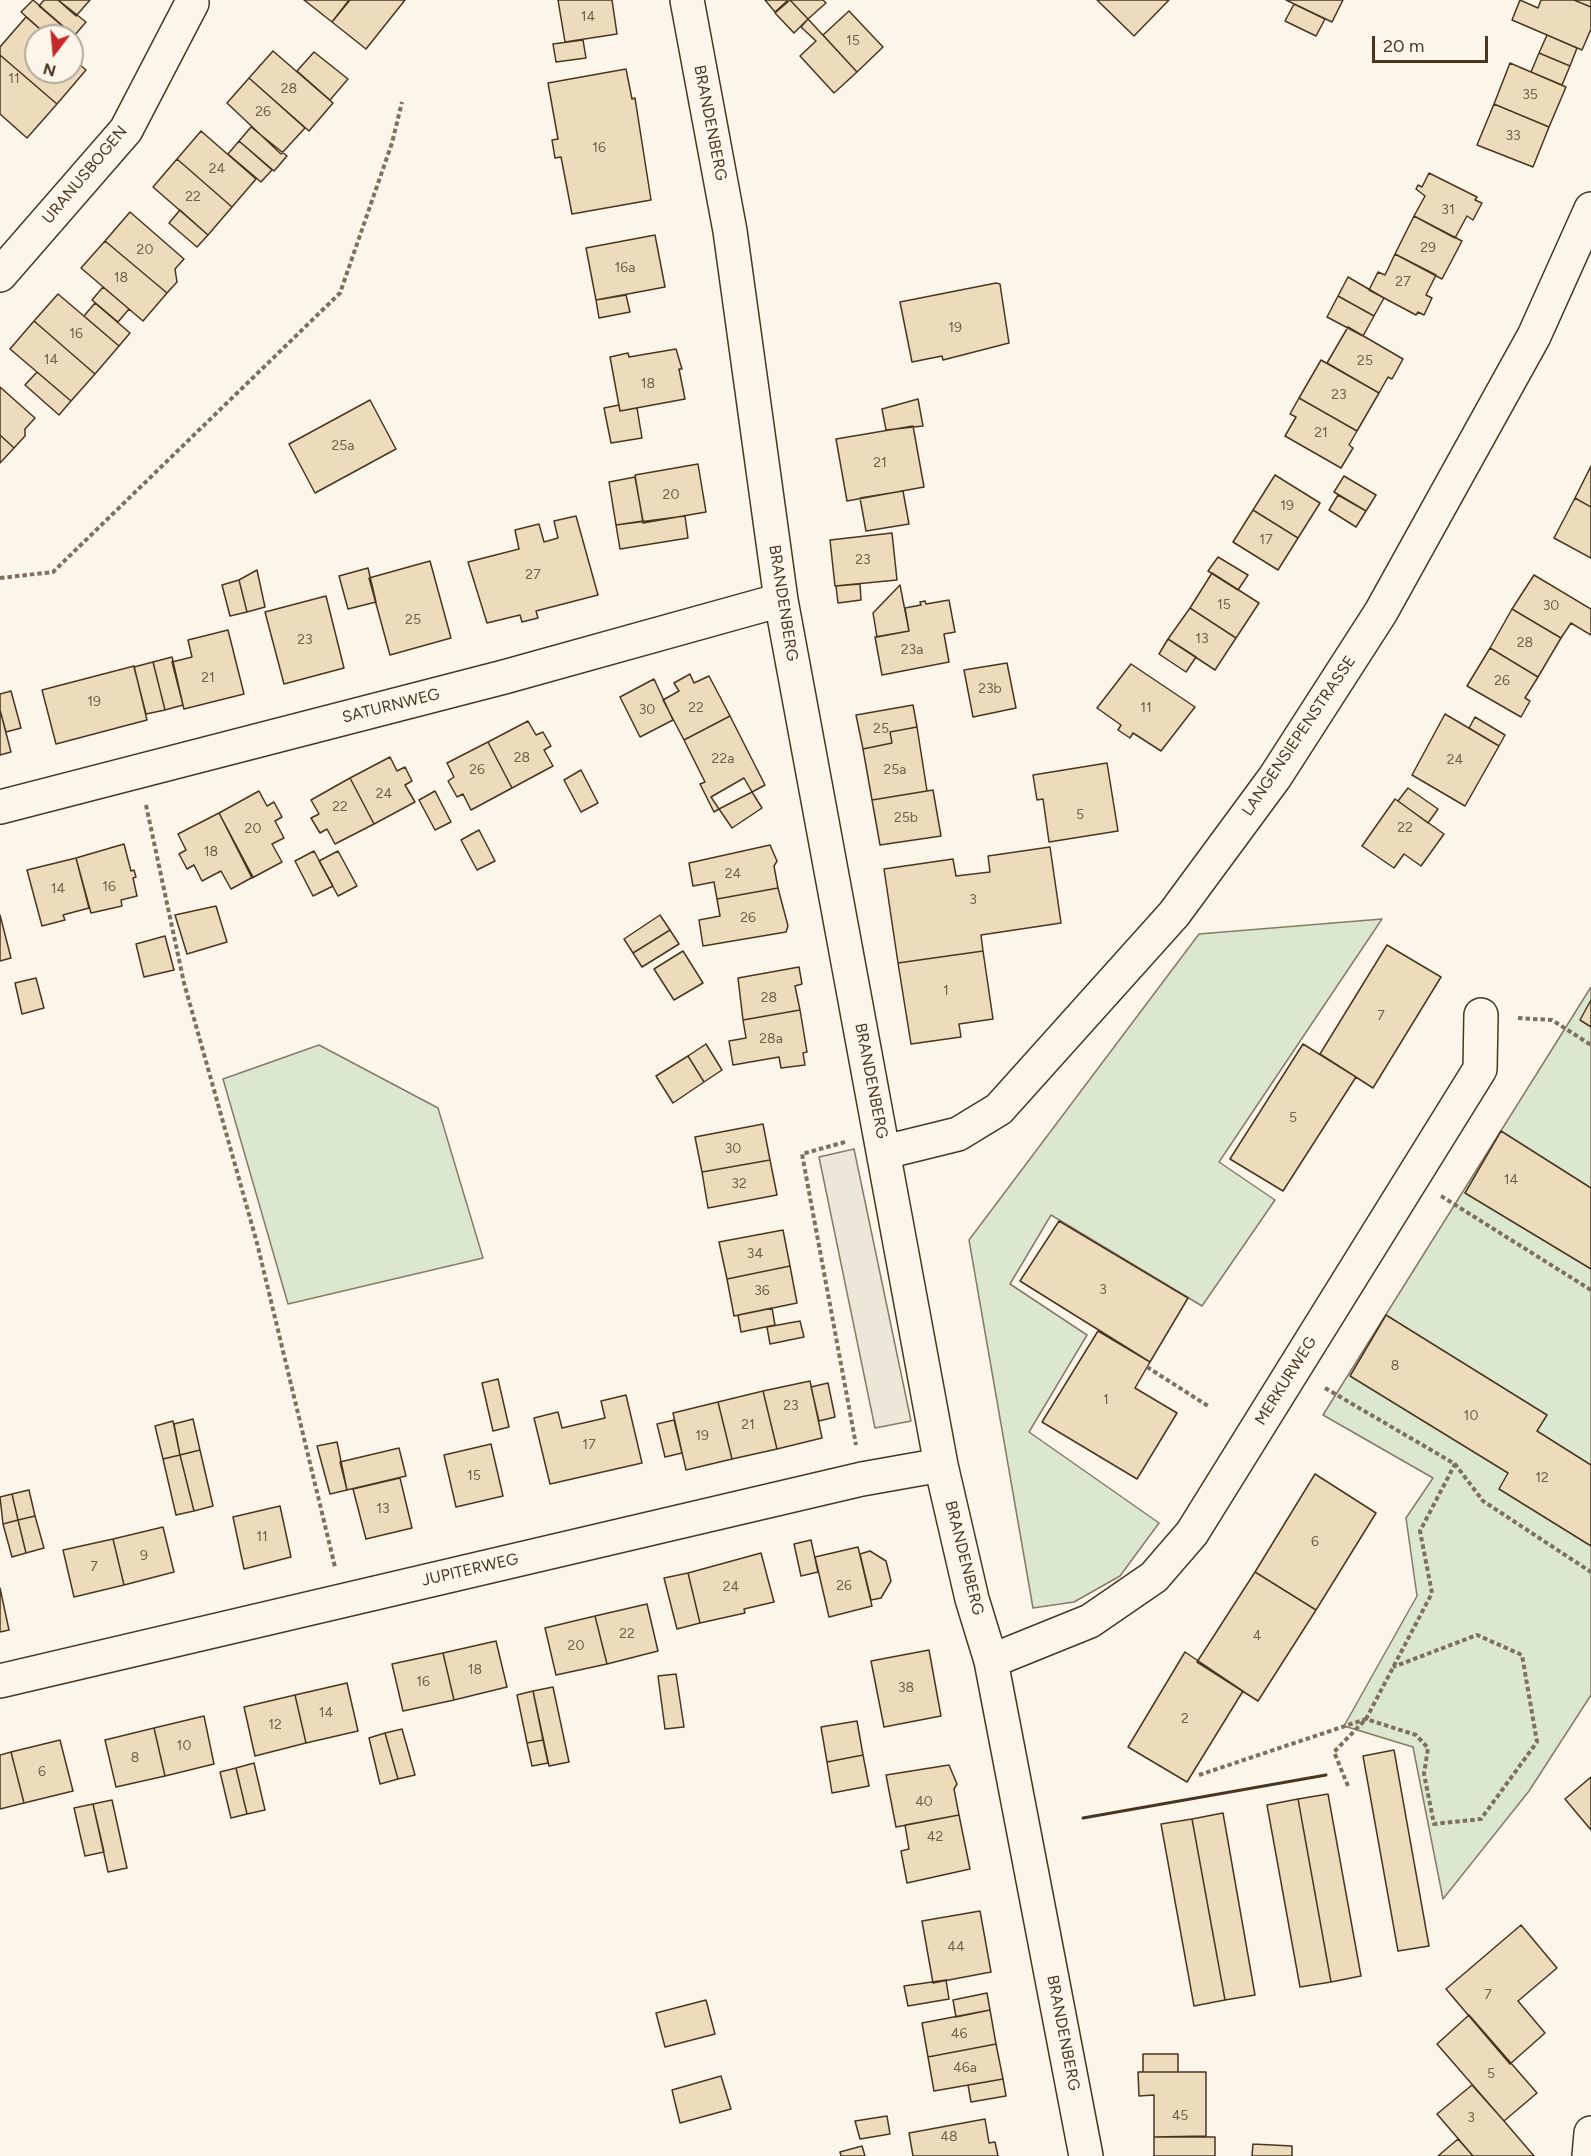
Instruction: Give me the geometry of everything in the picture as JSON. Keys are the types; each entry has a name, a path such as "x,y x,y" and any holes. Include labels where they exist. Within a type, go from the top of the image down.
{"street":[{"name":"BRANDENBERG","path":"687,0 730,231 781,600 941,1465 972,1599 992,1661 1086,2156"},
{"name":"URANUSBOGEN","path":"0,275 126,130 192,3"},
{"name":"LANGENSIEPENSTRASSE","path":"883,1142 958,1134 999,1109 1188,896 1275,777 1381,612 1534,336 1591,209"},
{"name":"SATURNWEG","path":"0,807 504,677 781,600"},
{"name":"MERKURWEG","path":"992,1661 1090,1621 1154,1577 1192,1533 1480,1069 1481,1015"},
{"name":"JUPITERWEG","path":"0,1681 862,1479 941,1465"},
{"path":"1589,2156 1591,2133"}],"path":[{"path":"0,578 53,572 340,293 392,144 402,102"},
{"path":"138,770 184,983 257,1244 345,1599"},
{"path":"1481,1015 1552,1020 1591,1045"},
{"path":"862,1479 802,1154 883,1142"},
{"path":"1413,1178 1591,1290"},
{"path":"1147,1367 1208,1406"},
{"path":"1293,1369 1455,1464 1483,1501 1591,1572"},
{"path":"1348,1786 1334,1752 1366,1719 1432,1593 1420,1531 1455,1464"},
{"path":"1199,1775 1366,1719 1416,1735 1428,1748 1424,1774 1434,1824 1481,1819 1537,1742 1522,1655 1477,1635 1393,1667"}],"green space":[{"path":"1382,919 1219,1162 1275,1200 1202,1306 1051,1215 1010,1284 1087,1335 1029,1432 1159,1523 1120,1576 1074,1602 1033,1608 969,1240 1199,934"},
{"path":"1591,987 1591,1695 1529,1791 1443,1899 1413,1747 1344,1726 1417,1596 1406,1518 1433,1478 1323,1415"},
{"path":"319,1045 438,1108 483,1258 288,1304 223,1079"}],"shaded area":[{"path":"854,1149 911,1421 875,1428 819,1157"}],"building":[{"path":"33,0 61,24 34,24 21,12"},
{"path":"44,0 58,0 86,22 84,24 60,24 39,6"},
{"path":"58,0 90,0 76,16"},
{"path":"304,0 349,0 332,22"},
{"path":"350,0 405,0 366,49 332,22"},
{"path":"558,0 612,0 617,34 565,42"},
{"path":"765,0 787,0 787,1 775,12"},
{"path":"790,0 823,0 826,3 808,19"},
{"path":"790,0 808,19 794,33 775,13"},
{"path":"1097,0 1169,0 1134,36"},
{"path":"1286,0 1343,0 1332,22"},
{"path":"1520,0 1538,8 1541,0 1574,0 1591,7 1591,29 1582,50 1512,20"},
{"path":"1574,0 1591,0 1591,7"},
{"path":"1294,4 1325,19 1316,36 1285,21"},
{"path":"849,11 883,47 857,72 823,35"},
{"path":"26,17 34,24 24,24 24,76 0,55 0,47"},
{"path":"808,19 857,72 834,93 800,56 816,41 801,27"},
{"path":"1547,35 1577,48 1570,66 1539,53"},
{"path":"583,40 586,58 556,62 553,44"},
{"path":"273,51 333,103 309,131 249,78"},
{"path":"314,52 348,79 330,100 297,71"},
{"path":"1539,53 1570,66 1562,85 1531,72"},
{"path":"0,55 24,76 24,84 34,84 57,104 27,138 0,114"},
{"path":"1510,63 1566,87 1549,127 1494,104"},
{"path":"626,69 632,99 635,98 651,200 572,214 561,157 555,158 552,140 558,139 548,83"},
{"path":"249,78 305,128 281,154 227,103"},
{"path":"34,84 74,84 57,104"},
{"path":"1494,104 1549,127 1533,167 1477,145"},
{"path":"251,127 287,156 274,171 239,141"},
{"path":"201,131 256,179 232,207 177,159"},
{"path":"239,141 272,170 261,182 228,154"},
{"path":"177,159 232,207 208,235 153,187"},
{"path":"1429,173 1477,197 1475,200 1482,203 1473,220 1467,216 1455,238 1414,216 1425,196 1416,189 1418,185 1422,187"},
{"path":"180,210 208,235 197,247 169,223"},
{"path":"130,212 184,259 175,269 177,282 167,293 105,241"},
{"path":"1414,216 1462,241 1442,279 1395,254"},
{"path":"655,235 665,287 596,300 586,248"},
{"path":"105,241 167,293 143,321 81,268"},
{"path":"1395,254 1436,275 1426,295 1432,298 1424,315 1418,312 1416,315 1369,290 1378,272 1385,275"},
{"path":"1348,277 1384,298 1374,316 1338,296"},
{"path":"1000,284 1009,343 943,360 942,356 912,362 900,302"},
{"path":"103,287 129,309 118,322 92,300"},
{"path":"58,294 119,346 95,374 34,321"},
{"path":"626,295 630,312 599,318 596,300"},
{"path":"1338,296 1374,316 1363,336 1327,317"},
{"path":"95,303 130,333 119,346 84,316"},
{"path":"34,321 95,374 71,401 10,349"},
{"path":"1348,327 1403,359 1392,379 1388,377 1379,393 1327,363"},
{"path":"676,349 682,369 679,369 685,399 620,411 610,357 628,353 629,357"},
{"path":"1321,360 1379,393 1357,431 1299,398"},
{"path":"37,372 71,401 59,415 25,385"},
{"path":"0,387 35,418 25,429 25,436 14,448 0,435"},
{"path":"1299,398 1357,431 1349,445 1353,448 1341,468 1285,436 1296,417 1290,414"},
{"path":"918,399 923,426 886,430 882,409"},
{"path":"370,400 396,449 315,493 289,444"},
{"path":"619,405 620,411 637,408 642,438 611,443 604,408"},
{"path":"913,426 924,487 847,501 836,439"},
{"path":"0,435 14,448 0,463"},
{"path":"698,464 706,512 643,523 635,475"},
{"path":"1591,466 1591,507 1575,498"},
{"path":"1275,475 1320,503 1298,538 1253,510"},
{"path":"1344,476 1376,495 1366,511 1334,492"},
{"path":"635,477 643,521 616,525 609,482"},
{"path":"903,491 909,524 866,531 860,498"},
{"path":"1338,495 1366,511 1356,527 1329,510"},
{"path":"1575,498 1591,507 1591,558 1554,538"},
{"path":"1253,510 1298,538 1278,570 1233,542"},
{"path":"576,516 598,595 536,611 538,618 522,622 520,615 487,623 468,562 519,549 515,530 539,524 544,542 558,538 554,521"},
{"path":"685,516 688,538 620,549 616,525"},
{"path":"892,533 897,580 835,586 830,540"},
{"path":"1218,557 1248,575 1238,590 1208,571"},
{"path":"430,561 451,638 390,655 369,578"},
{"path":"368,568 376,602 348,609 339,576"},
{"path":"257,570 265,607 247,612 239,580"},
{"path":"1212,573 1259,603 1236,638 1190,608"},
{"path":"1534,575 1591,609 1591,635 1571,623 1561,638 1512,609"},
{"path":"239,580 247,612 230,616 222,585"},
{"path":"860,584 861,600 838,603 836,586"},
{"path":"900,585 909,631 877,637 873,613"},
{"path":"326,596 344,668 284,684 265,612"},
{"path":"949,600 955,632 944,634 949,662 882,675 875,637 909,631 905,608 921,605 920,602 925,601 926,604"},
{"path":"1190,608 1236,638 1215,670 1168,639"},
{"path":"1512,609 1561,638 1538,677 1490,648"},
{"path":"228,630 244,694 184,709 172,662 192,657 188,640"},
{"path":"1168,639 1196,657 1186,672 1159,654"},
{"path":"1490,648 1538,677 1525,698 1530,701 1521,717 1467,686"},
{"path":"172,657 183,705 165,710 153,662"},
{"path":"153,662 165,710 146,714 134,667"},
{"path":"1007,663 1016,708 973,717 964,670"},
{"path":"1131,664 1195,707 1161,751 1133,733 1130,738 1118,730 1121,725 1097,708"},
{"path":"134,666 147,720 56,744 42,690"},
{"path":"690,674 694,683 709,676 730,716 684,740 663,700 679,691 674,683"},
{"path":"654,679 673,720 640,737 620,697"},
{"path":"11,691 21,728 6,732 0,710 0,694"},
{"path":"913,705 917,727 890,732 892,743 863,749 856,715"},
{"path":"0,710 11,752 0,755"},
{"path":"1445,714 1499,746 1465,806 1412,775"},
{"path":"730,716 765,785 752,792 744,778 711,797 719,809 714,812 700,784 705,782 684,740"},
{"path":"1475,717 1505,735 1499,746 1469,728"},
{"path":"528,721 536,735 543,732 551,746 544,750 553,766 512,788 488,742"},
{"path":"917,727 927,791 872,800 863,749 892,743 890,732"},
{"path":"488,742 512,788 471,810 463,794 457,797 448,781 454,777 447,763"},
{"path":"390,757 397,771 405,767 412,781 405,785 415,802 374,824 350,778"},
{"path":"1107,763 1118,831 1049,842 1043,799 1037,800 1033,775"},
{"path":"581,770 598,803 581,812 564,780"},
{"path":"350,778 374,824 335,844 327,829 320,833 311,818 319,814 311,800"},
{"path":"1408,788 1438,809 1428,823 1398,801"},
{"path":"933,790 941,836 880,845 872,800"},
{"path":"259,791 267,806 274,802 282,817 275,821 284,838 272,844 282,862 252,878 219,813"},
{"path":"435,791 451,822 435,830 419,800"},
{"path":"752,792 762,808 732,828 719,809"},
{"path":"1395,799 1444,834 1421,866 1404,854 1394,868 1362,846"},
{"path":"219,813 253,877 231,889 221,871 202,881 194,865 187,869 179,854 186,850 178,834"},
{"path":"479,830 495,861 477,870 461,840"},
{"path":"124,844 131,871 134,870 136,877 133,878 137,896 121,900 122,906 91,913 76,858"},
{"path":"770,845 777,861 774,866 778,888 717,899 714,882 693,886 689,863"},
{"path":"1050,847 1061,923 981,935 983,951 898,963 884,869 953,859 956,876 990,872 988,856"},
{"path":"314,851 333,886 313,896 295,861"},
{"path":"338,851 357,886 338,896 319,861"},
{"path":"76,858 89,908 63,915 65,920 42,926 27,870"},
{"path":"778,888 788,926 786,932 703,946 699,920 720,916 717,899"},
{"path":"216,906 227,942 187,954 175,915"},
{"path":"0,915 11,958 0,961"},
{"path":"660,915 670,930 633,953 624,939"},
{"path":"670,930 679,944 642,967 633,953"},
{"path":"165,936 174,970 144,977 136,944"},
{"path":"1387,945 1441,977 1373,1088 1320,1054"},
{"path":"683,951 703,983 674,1000 654,969"},
{"path":"983,951 993,1019 959,1024 961,1037 911,1044 898,963"},
{"path":"799,967 802,984 795,986 800,1010 743,1020 738,978"},
{"path":"36,978 44,1008 22,1014 15,983"},
{"path":"1591,1000 1591,1027 1580,1020"},
{"path":"800,1010 807,1052 803,1053 805,1065 781,1068 779,1057 733,1065 729,1041 746,1038 743,1020"},
{"path":"706,1044 722,1070 704,1082 688,1056"},
{"path":"1303,1044 1356,1077 1283,1191 1230,1159"},
{"path":"688,1056 704,1082 673,1103 656,1076"},
{"path":"763,1124 770,1160 702,1172 695,1137"},
{"path":"1501,1131 1591,1188 1591,1269 1465,1193"},
{"path":"770,1160 777,1195 708,1208 702,1172"},
{"path":"1059,1221 1188,1298 1150,1362 1020,1281"},
{"path":"783,1230 790,1266 727,1279 719,1242"},
{"path":"790,1266 797,1303 734,1316 727,1279"},
{"path":"772,1308 775,1325 741,1332 738,1315"},
{"path":"1386,1315 1547,1415 1537,1431 1591,1465 1591,1546 1499,1489 1508,1473 1350,1376"},
{"path":"800,1321 804,1337 770,1344 767,1327"},
{"path":"1098,1331 1150,1362 1135,1388 1177,1413 1137,1479 1042,1422"},
{"path":"498,1379 509,1427 493,1431 482,1383"},
{"path":"810,1381 822,1438 777,1449 763,1391"},
{"path":"828,1383 835,1417 819,1421 811,1387"},
{"path":"763,1391 777,1449 732,1459 718,1402"},
{"path":"626,1395 642,1463 550,1484 534,1418 558,1412 562,1428 605,1418 601,1401"},
{"path":"718,1402 732,1459 686,1470 673,1413"},
{"path":"193,1419 200,1450 180,1455 174,1424"},
{"path":"674,1420 682,1453 665,1457 657,1424"},
{"path":"173,1421 180,1455 163,1459 155,1426"},
{"path":"337,1442 347,1490 330,1494 317,1446"},
{"path":"491,1444 503,1496 456,1507 444,1455"},
{"path":"399,1448 406,1476 347,1490 340,1462"},
{"path":"200,1450 213,1506 194,1511 180,1455"},
{"path":"180,1455 194,1511 176,1515 163,1459"},
{"path":"1315,1474 1376,1513 1316,1610 1255,1572"},
{"path":"400,1478 412,1528 366,1539 353,1489"},
{"path":"29,1490 35,1516 18,1520 12,1494"},
{"path":"12,1494 18,1520 3,1524 0,1497"},
{"path":"280,1506 291,1557 244,1569 233,1517"},
{"path":"35,1516 44,1548 26,1553 18,1520"},
{"path":"18,1520 26,1553 12,1557 3,1524"},
{"path":"163,1527 174,1572 124,1585 113,1539"},
{"path":"113,1539 124,1585 74,1597 63,1550"},
{"path":"811,1540 818,1572 801,1576 794,1544"},
{"path":"858,1547 872,1606 829,1617 815,1557"},
{"path":"870,1551 886,1561 891,1581 881,1598 871,1600 860,1554"},
{"path":"761,1553 774,1602 744,1609 745,1613 700,1623 688,1573"},
{"path":"1255,1572 1316,1610 1258,1701 1197,1662"},
{"path":"688,1573 700,1623 677,1629 664,1578"},
{"path":"0,1588 9,1630 0,1632"},
{"path":"647,1604 658,1651 607,1664 595,1616"},
{"path":"595,1616 607,1664 556,1675 545,1628"},
{"path":"496,1641 507,1687 454,1700 443,1653"},
{"path":"929,1650 941,1716 884,1727 871,1661"},
{"path":"1185,1652 1243,1691 1187,1782 1128,1747"},
{"path":"443,1653 454,1700 403,1711 392,1664"},
{"path":"676,1674 684,1727 665,1729 658,1676"},
{"path":"347,1683 358,1731 306,1743 295,1695"},
{"path":"553,1687 569,1762 549,1766 533,1691"},
{"path":"533,1691 543,1740 527,1743 517,1695"},
{"path":"295,1695 306,1743 255,1756 244,1707"},
{"path":"204,1716 214,1764 165,1776 154,1728"},
{"path":"857,1721 863,1755 827,1762 821,1727"},
{"path":"154,1728 165,1776 116,1787 105,1740"},
{"path":"402,1729 415,1775 398,1779 385,1733"},
{"path":"385,1733 398,1779 380,1784 369,1738"},
{"path":"60,1740 73,1791 24,1803 11,1752"},
{"path":"543,1740 548,1763 532,1766 527,1743"},
{"path":"1394,1750 1429,1946 1398,1951 1363,1756"},
{"path":"11,1752 24,1803 0,1809 0,1755"},
{"path":"863,1755 869,1786 832,1793 827,1762"},
{"path":"254,1763 265,1810 247,1814 236,1768"},
{"path":"949,1765 957,1784 954,1789 959,1815 896,1827 886,1775"},
{"path":"236,1768 247,1814 231,1818 220,1772"},
{"path":"1591,1777 1591,1830 1565,1799"},
{"path":"1328,1794 1361,1976 1331,1982 1298,1799"},
{"path":"1298,1799 1331,1982 1300,1987 1267,1805"},
{"path":"112,1800 127,1868 108,1872 93,1804"},
{"path":"93,1804 104,1852 85,1856 74,1808"},
{"path":"1223,1813 1255,1995 1225,2000 1192,1819"},
{"path":"959,1815 970,1869 907,1883 901,1851 909,1849 905,1825"},
{"path":"1192,1819 1225,2000 1194,2006 1161,1824"},
{"path":"980,1911 991,1972 933,1983 922,1921"},
{"path":"1521,1925 1557,1968 1518,2001 1545,2033 1510,2064 1446,1989"},
{"path":"946,1980 949,1999 908,2006 904,1986"},
{"path":"987,1993 990,2010 956,2017 953,2000"},
{"path":"706,2000 715,2034 665,2047 656,2013"},
{"path":"990,2010 996,2044 928,2057 922,2023"},
{"path":"1469,2015 1537,2093 1504,2121 1437,2044"},
{"path":"996,2044 1003,2079 934,2091 928,2057"},
{"path":"1143,2054 1178,2054 1178,2072 1143,2072"},
{"path":"1138,2072 1206,2072 1206,2136 1154,2137 1154,2095 1139,2096"},
{"path":"721,2076 731,2109 680,2123 672,2090"},
{"path":"1003,2079 1006,2096 971,2102 968,2085"},
{"path":"1472,2085 1534,2156 1473,2156 1437,2114"},
{"path":"887,2116 890,2134 860,2139 855,2121"},
{"path":"985,2119 989,2143 995,2142 998,2156 913,2156 909,2133"},
{"path":"1154,2137 1215,2137 1215,2156 1154,2156"},
{"path":"1458,2139 1473,2156 1438,2156"},
{"path":"1253,2144 1292,2146 1292,2156 1252,2156"},
{"path":"862,2146 865,2156 841,2156 840,2152"}],"wall":[{"path":"1083,1818 1326,1775"}]}
